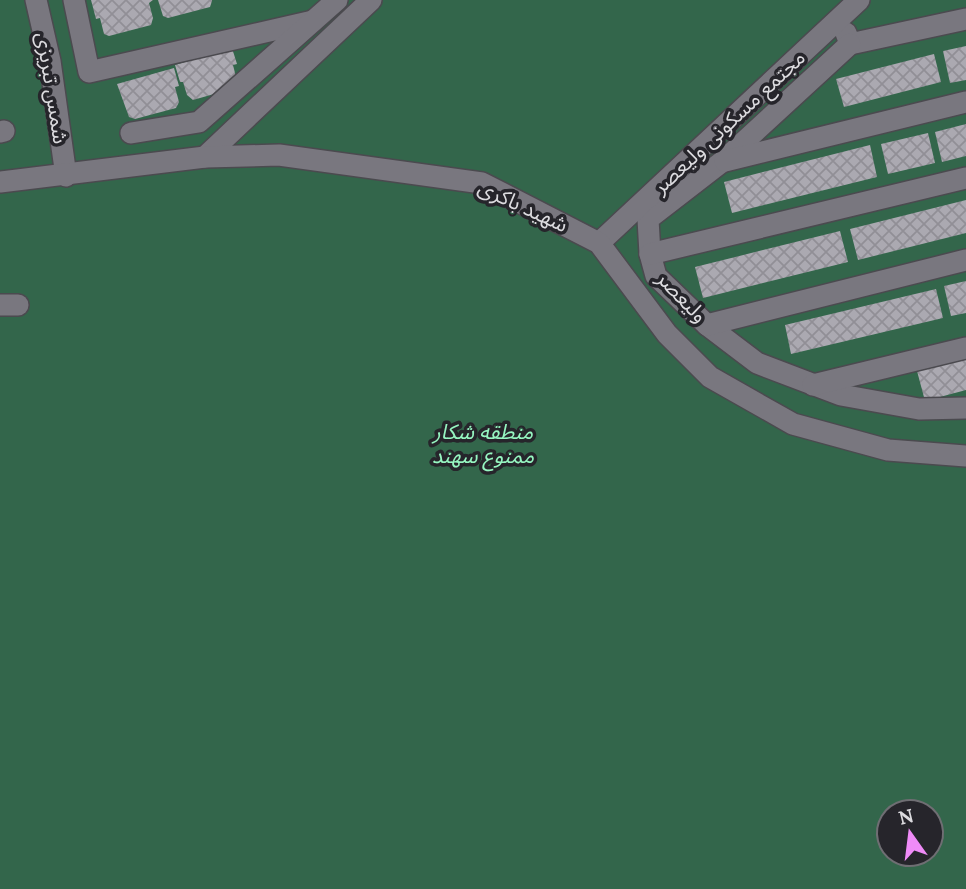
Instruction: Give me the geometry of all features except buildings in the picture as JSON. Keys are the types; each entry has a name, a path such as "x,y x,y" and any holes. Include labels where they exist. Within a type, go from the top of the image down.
{"street":[{"name":"شمس تبریزی","path":"36,0 50,61 66,176"},
{"path":"74,0 89,72 325,10"},
{"path":"205,157 371,0"},
{"name":"مجتمع مسکونی ولیعصر","path":"599,243 859,0"},
{"path":"325,10 338,30"},
{"path":"131,132 199,121 325,10"},
{"path":"839,18 850,44 966,19"},
{"name":"ولیعصر","path":"850,44 723,161 648,219 650,254 656,276 707,325 757,363 841,395 919,409 966,408"},
{"path":"723,161 966,102"},
{"name":"شهید باکری","path":"0,182 205,157 279,155 482,183 599,243 667,334 710,377 793,424 888,450 966,456"},
{"path":"650,254 966,178"},
{"path":"707,325 966,260"},
{"path":"813,385 966,348"}],"green space":[{"name":"منطقه شکار ممنوع سهند","path":"0,0 966,0 966,889 0,889"}]}
